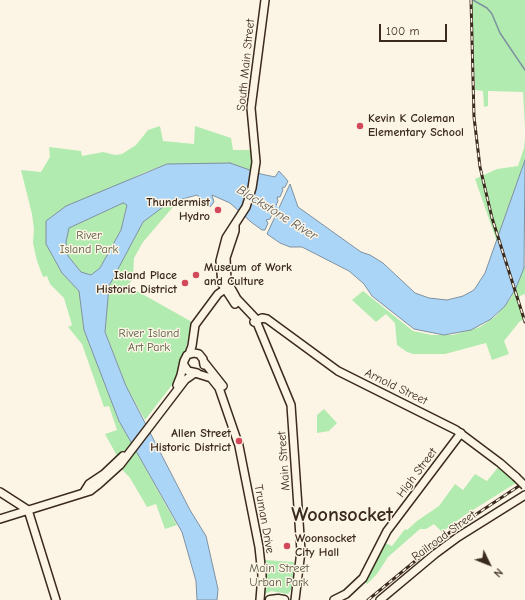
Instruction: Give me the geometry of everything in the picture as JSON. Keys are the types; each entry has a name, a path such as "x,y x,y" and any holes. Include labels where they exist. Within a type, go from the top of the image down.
{"main road":[{"name":"South Main Street","path":"227,288 220,273 220,256 231,228 246,207 256,168 251,108 265,0"},
{"path":"170,400 180,380 185,359 192,346 195,325 218,294 227,288"},
{"name":"Main Street","path":"227,288 256,323 284,384 292,406 301,550 295,600"},
{"name":"Arnold Street","path":"256,323 262,318 268,319 338,371 461,433 500,463 525,486"},
{"path":"0,519 84,492 89,484 118,464 134,446 186,378 202,370 202,359 197,344 198,320"},
{"path":"189,354 196,353 202,359"},
{"name":"Truman Drive","path":"202,359 219,379 225,391 238,444 259,548 262,575 260,600"},
{"path":"184,365 188,371 195,373"},
{"name":"Truman Drive","path":"195,373 211,378 219,388 238,444"},
{"name":"High Street","path":"334,600 346,594 363,578 387,531 461,433"},
{"path":"0,492 28,510 56,600"},
{"name":"Railroad Street","path":"380,600 435,554 458,537 525,495"},
{"path":"270,600 278,598 284,600"}],"green space":[{"path":"472,0 525,0 525,128 523,92 488,91 488,106 484,107 483,91 475,90"},
{"path":"160,126 163,141 194,144 195,126 231,138 233,150 253,150 254,170 167,164 143,173 46,221 46,244 62,273 80,291 84,330 119,421 177,525 165,529 156,504 147,507 130,478 118,465 116,454 105,434 117,430 109,406 104,407 82,344 68,327 72,325 64,298 50,284 47,276 43,277 37,261 33,243 34,229 32,214 21,170 41,172 50,157 49,147 81,151 82,156 103,152 115,155 122,154 136,145 148,130"},
{"path":"525,138 525,160 497,242 475,179 497,169 518,166 524,148"},
{"name":"River Island Art Park","path":"175,197 179,200 143,242 134,258 133,278 128,286 192,322 181,369 175,381 145,420 126,386 105,331 109,286 143,222"},
{"name":"River Island Park","path":"123,203 127,205 121,230 100,268 91,275 81,272 68,256 66,242 68,228"},
{"path":"525,265 525,294 520,296 518,301 524,320 520,321 504,341 509,354 492,360 486,343 445,354 413,354 407,352 397,345 395,323 386,314 376,322 352,300 363,291 413,331 432,335 453,335 480,327 496,316 511,298"},
{"path":"324,409 337,423 329,431 317,433 317,415"},
{"path":"500,465 519,481 465,515 442,532 434,524 426,529 420,529 388,557 377,574 367,584 361,578 383,542 392,546 405,529 407,530 439,506 455,484 463,490 475,474 487,481"},
{"name":"Main Street Urban Park","path":"265,560 294,562 292,589 288,594 271,591 265,594"}],"water":[{"path":"525,160 524,268 516,288 505,306 491,319 471,330 444,335 414,329 372,296 364,284 349,271 302,247 290,247 280,243 267,234 290,184 298,207 361,252 370,255 383,263 415,293 429,298 447,300 463,296 474,290 485,273"},
{"path":"230,163 261,174 275,177 279,171 288,181 285,187 282,188 283,190 280,197 277,197 278,201 275,208 271,210 273,212 270,219 266,220 268,223 265,230 262,230 251,222 230,203 212,195 214,202 210,207 197,195 179,200 175,198 143,222 109,286 105,332 126,386 190,510 206,536 218,589 217,600 197,600 196,581 182,532 119,421 84,330 79,291 62,273 46,244 46,221 66,206 167,164","holes":["123,203 127,205 121,230 100,268 91,275 81,272 68,256 66,242 69,228"]}],"waterway":[{"path":"473,0 487,8 492,14 500,33 525,70"},
{"name":"Blackstone River","path":"263,202 285,216"}],"railway":[{"path":"471,0 474,117 480,167 492,218 525,322"},
{"path":"368,600 454,529 525,482"}],"place":[{"name":"Kevin K Coleman Elementary School","path":"360,126"},
{"name":"Thundermist Hydro","path":"218,210"},
{"name":"Museum of Work and Culture","path":"196,275"},
{"name":"Island Place Historic District","path":"185,283"},
{"name":"Allen Street Historic District","path":"239,441"},
{"name":"Woonsocket City Hall","path":"287,546"}],"district":[{"name":"Woonsocket","path":"342,515"}]}
